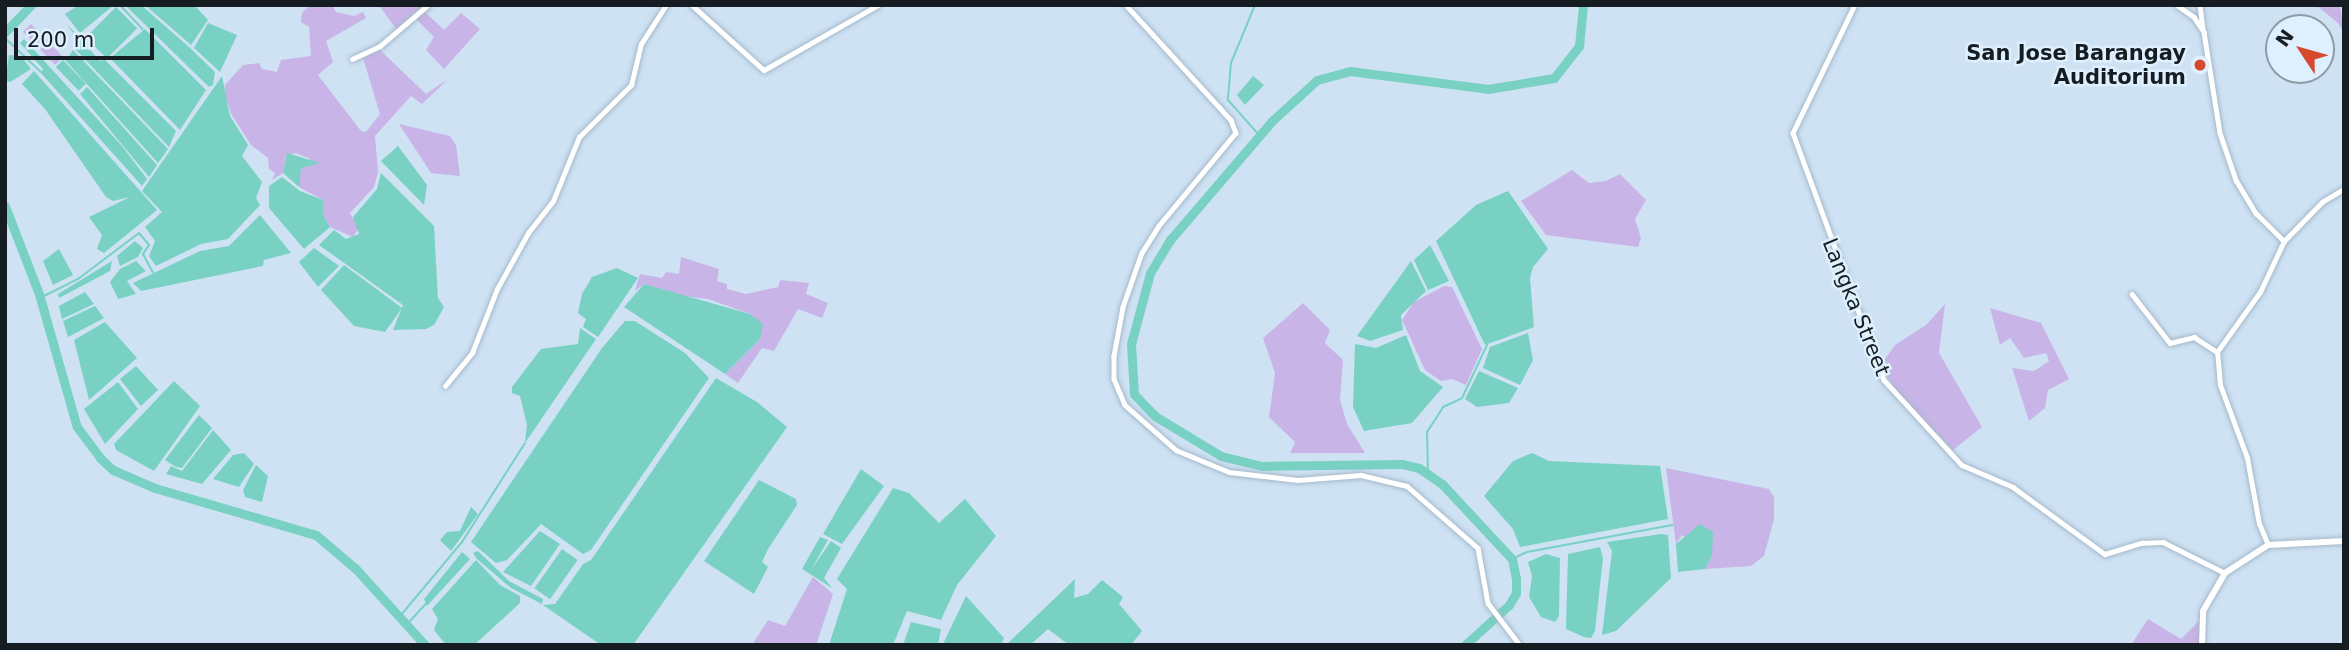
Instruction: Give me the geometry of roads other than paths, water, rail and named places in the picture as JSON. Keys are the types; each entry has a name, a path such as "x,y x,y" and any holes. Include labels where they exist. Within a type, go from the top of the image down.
{"street":[{"path":"352,59 380,46 428,5"},
{"path":"445,386 472,353 497,289 528,233 553,201 579,137 631,85 641,44 666,5"},
{"path":"692,5 764,70 878,5"},
{"path":"1126,5 1231,120 1236,133 1158,226 1142,253 1123,307 1114,356 1114,379 1125,405 1176,450 1229,472 1298,480 1362,475 1398,482 1475,543 1481,554 1488,603 1520,645"},
{"name":"Langka Street","path":"1855,5 1793,133 1884,380 1962,465 2014,487 2105,554 2142,543 2163,542 2225,573"},
{"path":"2177,5 2189,13 2204,32"},
{"path":"2189,13 2200,6 2229,163 2251,207 2284,241"},
{"path":"2268,545 2244,446 2220,385 2217,352 2260,292 2284,241 2322,202 2344,189"},
{"path":"2132,294 2170,343 2194,338 2217,352"},
{"path":"2202,645 2203,611 2225,573 2268,545 2344,541"}],"waterway":[{"path":"5,32 31,5"},
{"path":"120,5 142,29"},
{"path":"1255,5 1231,63 1228,100 1260,136"},
{"path":"1465,645 1509,605 1516,593 1516,579 1512,559 1442,484 1419,468 1401,464 1262,466 1221,456 1155,416 1134,394 1131,344 1150,273 1170,240 1273,120 1317,80 1350,71 1488,89 1554,78 1579,46 1583,5"},
{"path":"5,38 41,72"},
{"path":"5,206 39,294 77,427 100,458 113,470 155,488 316,535 356,569 425,645"},
{"path":"40,298 78,279 139,233 149,245 143,254 153,273"},
{"path":"1428,473 1427,432 1443,407 1462,398 1487,345"},
{"path":"401,615 462,542 525,443"},
{"path":"1512,559 1527,552 1673,525"},
{"path":"408,623 426,604"}],"place":[{"name":"San Jose Barangay Auditorium","path":"2200,65"}]}
